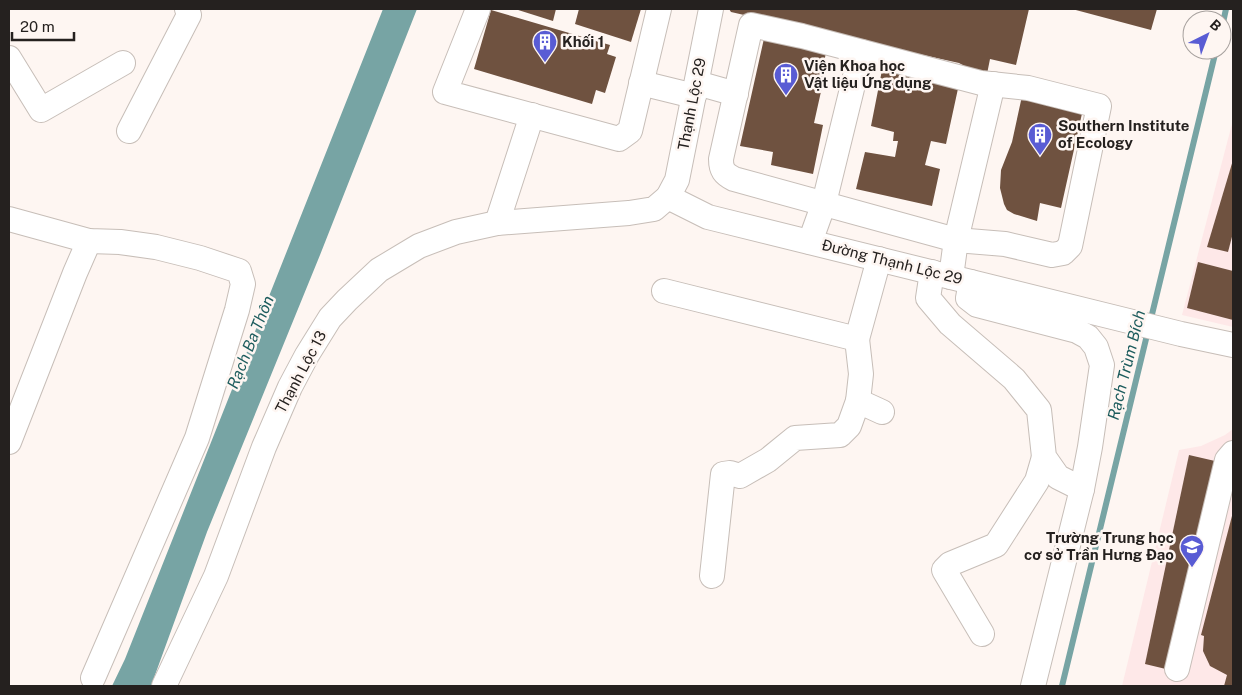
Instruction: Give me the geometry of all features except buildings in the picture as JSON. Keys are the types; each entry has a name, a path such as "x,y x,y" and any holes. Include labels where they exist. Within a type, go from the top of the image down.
{"street":[{"path":"129,131 189,15 187,9"},
{"path":"478,9 445,92 619,139 630,131 659,9"},
{"name":"Thạnh Lộc 29","path":"668,197 677,180 711,9"},
{"path":"751,26 802,36 861,52 981,83 1028,88 1099,106 1070,246 1063,253 1052,255 1005,244 956,240 734,179 726,174 721,168 721,159 751,26"},
{"path":"810,242 824,203 861,52"},
{"path":"9,58 40,110 123,62"},
{"path":"641,84 736,94"},
{"path":"982,634 944,570 950,564 996,545 1037,481 1044,457 1039,410 1014,379 950,324 928,298 951,277 956,240 993,84"},
{"path":"497,222 532,115"},
{"name":"Thạnh Lộc 13","path":"164,686 216,576 264,447 286,396 307,355 330,318 347,300 379,270 419,246 456,232 497,222 629,213 654,209 668,197"},
{"name":"Đường Thạnh Lộc 29","path":"668,197 708,217 1181,334 1233,345"},
{"path":"9,219 89,241 120,242 156,247 200,258 239,270 243,284 238,310 197,438 93,678"},
{"path":"9,442 89,241"},
{"path":"712,576 723,474 740,476 768,460 795,438 840,435 849,426 858,401 861,374 857,339 879,259"},
{"path":"951,277 968,298 977,305 1077,331 1088,337 1096,347 1102,365 1082,489 1034,686"},
{"path":"664,291 857,339"},
{"path":"858,401 882,412"},
{"path":"1177,669 1227,460 1233,453"},
{"path":"1044,457 1058,477 1082,489"}],"shaded area":[{"path":"1233,120 1233,327 1182,315"},
{"name":"Trường Trung học cơ sở Trần Hưng Đạo","path":"1233,429 1233,686 1122,686 1179,450 1201,446 1225,435"}],"water":[{"path":"383,9 417,9 320,255 207,532 151,686 112,686 125,659"}],"waterway":[{"name":"Rạch Trùm Bích","path":"1062,686 1214,60"}],"place":[{"name":"Khối 1","path":"545,63"},
{"name":"Viện Khoa học Vật liệu Ứng dụng","path":"786,96"},
{"name":"Southern Institute of Ecology","path":"1040,156"},
{"name":"Trường Trung học cơ sở Trần Hưng Đạo","path":"1192,568"}],"water label":[{"name":"Rạch Ba Thôn","path":"250,342"}]}
